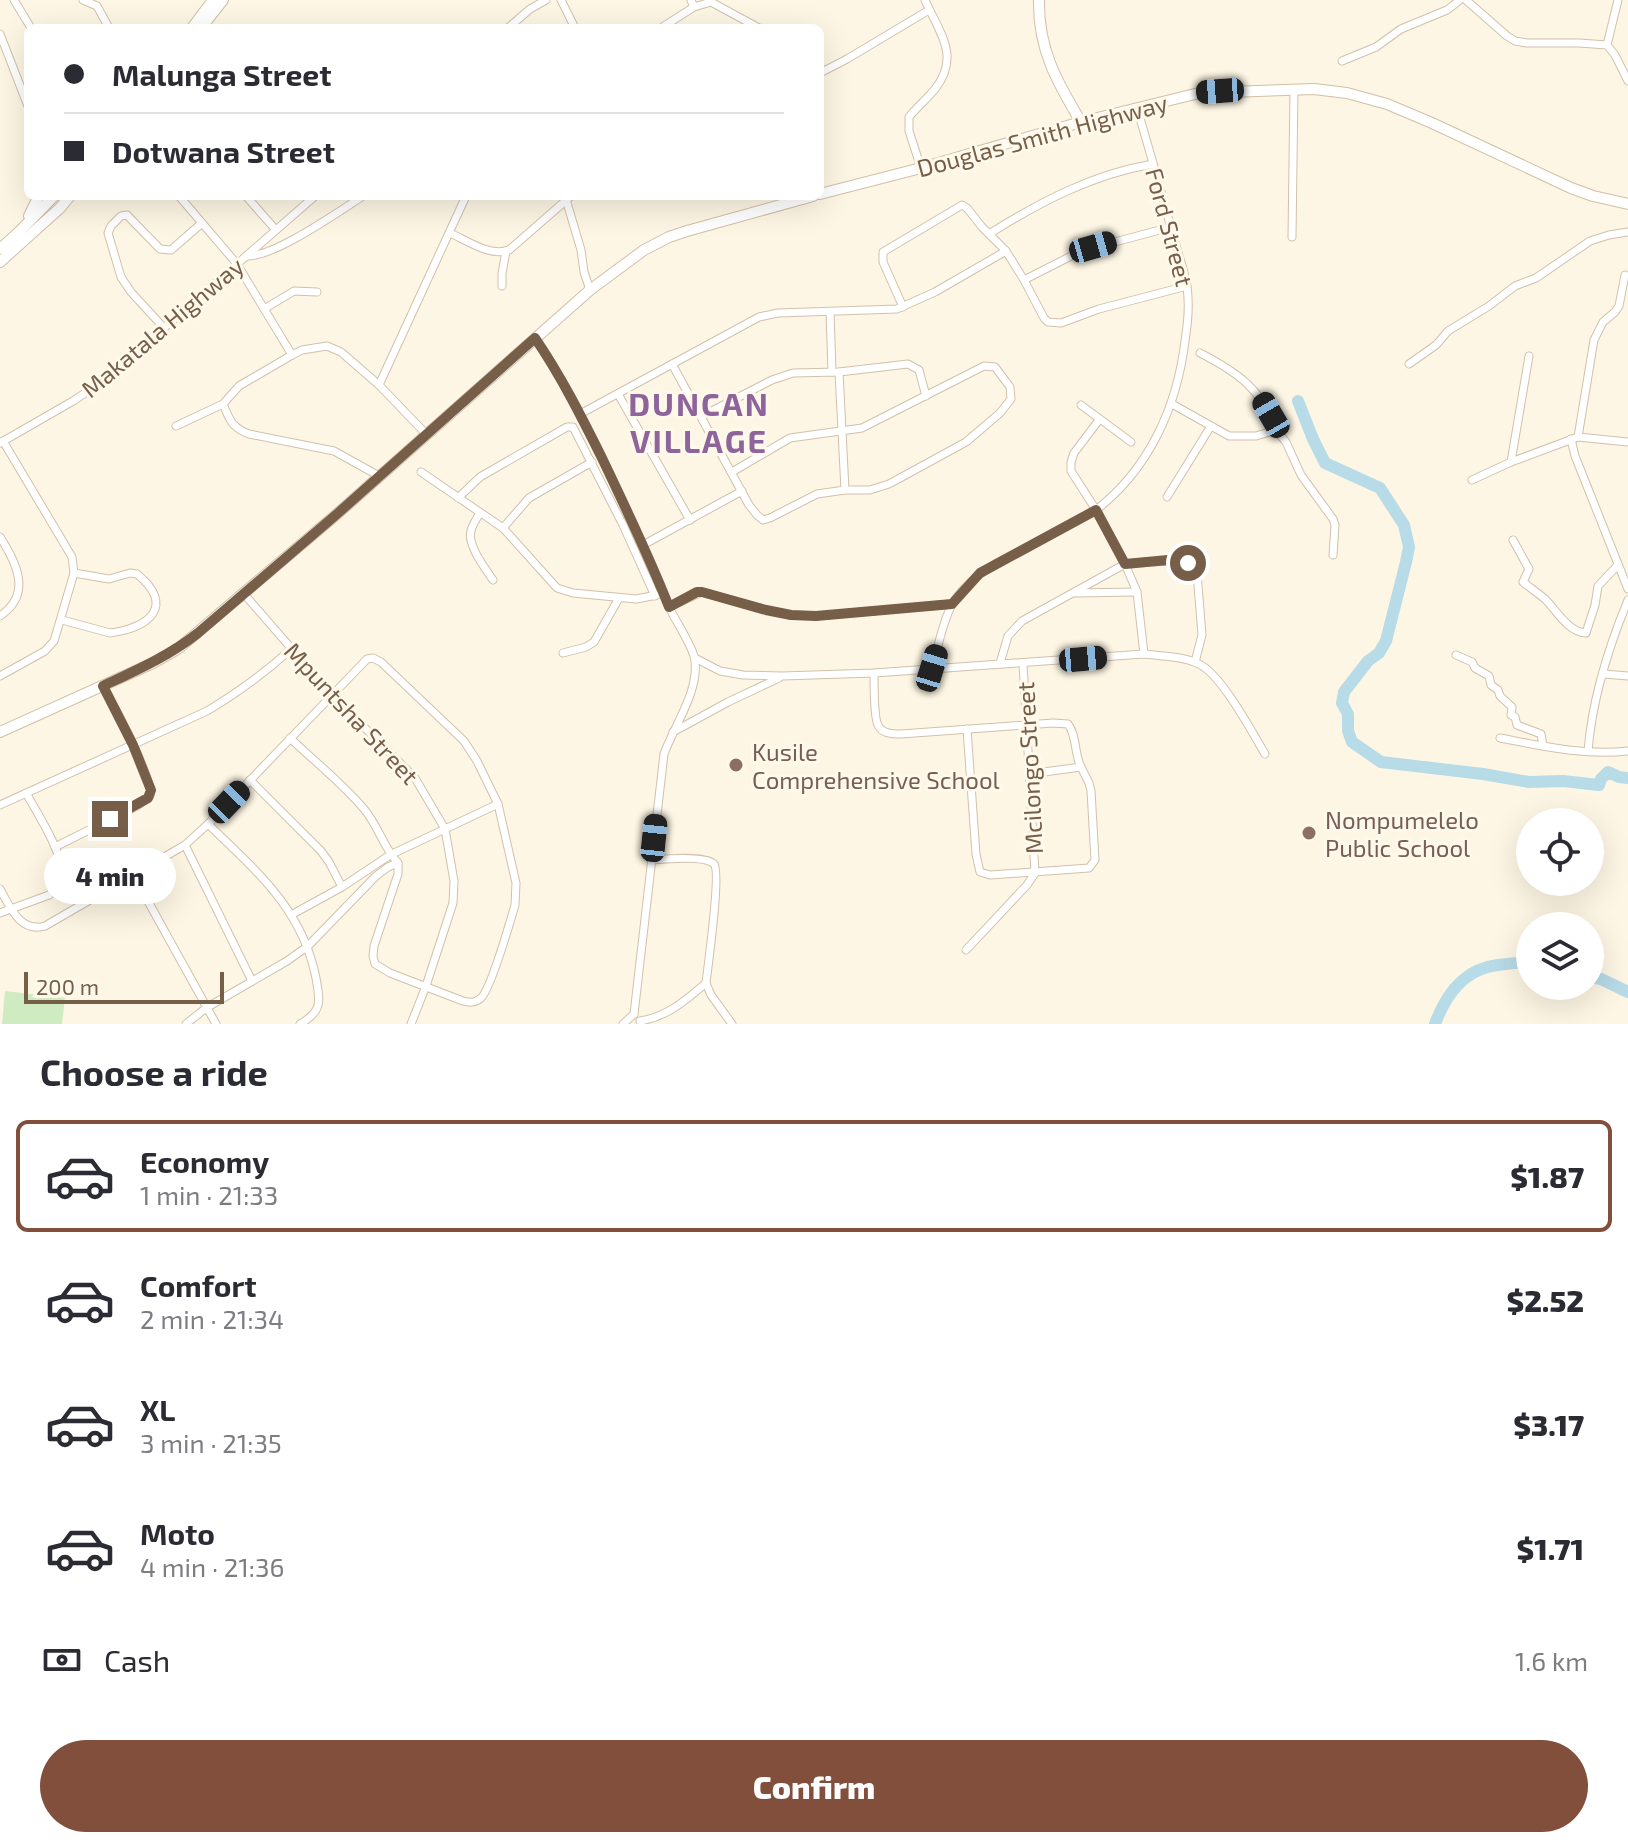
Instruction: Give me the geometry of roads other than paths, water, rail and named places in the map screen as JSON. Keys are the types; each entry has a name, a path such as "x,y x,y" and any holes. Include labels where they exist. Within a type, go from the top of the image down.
{"street":[{"path":"14,0 29,24"},
{"path":"83,0 97,6 107,24"},
{"path":"195,24 213,0"},
{"path":"204,24 223,0"},
{"path":"513,24 546,0"},
{"path":"561,0 573,24"},
{"path":"921,168 909,131 909,117 941,81 948,60 946,44 925,0"},
{"path":"1039,0 1040,30 1045,52 1060,87 1081,122"},
{"path":"1342,61 1376,47 1401,29 1463,0 1515,41 1607,45 1628,81"},
{"path":"1607,45 1618,0"},
{"path":"666,24 692,3 706,2 715,3 752,24"},
{"path":"824,71 929,10"},
{"path":"0,34 24,96"},
{"path":"1291,89 1292,237"},
{"name":"Douglas Smith Highway","path":"824,193 1199,93 1314,89 1347,93 1387,104 1571,188 1628,204"},
{"name":"Ford Street","path":"932,668 952,604 980,573 1096,510 1110,499 1133,475 1159,433 1172,404 1180,373 1189,299 1137,108"},
{"path":"989,234 1031,208 1083,184 1128,168 1153,164"},
{"path":"20,231 37,200"},
{"path":"0,249 51,200"},
{"path":"57,200 60,208"},
{"path":"0,262 67,200"},
{"path":"182,200 237,264 292,355"},
{"path":"250,200 275,229"},
{"name":"Makatala Highway","path":"2,442 102,382 308,200"},
{"path":"246,256 262,255 280,247 356,200"},
{"path":"379,385 464,200"},
{"path":"450,233 493,252 506,251 564,200"},
{"path":"568,200 590,290"},
{"path":"0,732 153,663 179,648 307,540 590,290 635,255 669,237 799,200"},
{"path":"903,307 883,262 885,250 962,205 1006,251 1046,321 1051,323 1061,323 1099,309 1187,286"},
{"path":"164,328 126,285 108,237 109,230 121,216 127,215 160,249 171,250 202,223"},
{"path":"1024,280 1081,251 1171,227"},
{"path":"1409,364 1436,345 1448,331 1515,286 1536,278 1590,241 1628,232"},
{"path":"502,286 506,251"},
{"path":"580,414 766,315 903,307 1006,251"},
{"path":"1625,275 1619,306 1603,322 1594,340 1574,438 1575,456 1628,589"},
{"path":"264,309 294,291 317,292"},
{"path":"830,312 843,432 845,490"},
{"path":"535,338 580,414 630,516 659,594"},
{"path":"176,426 223,404 239,386 292,355 327,346 334,348 379,385 427,435"},
{"path":"1200,353 1230,368 1263,401 1301,475 1333,519 1333,555"},
{"path":"1511,462 1529,356"},
{"path":"672,364 742,491 763,520 811,496 845,490 880,489 957,448 1000,413 1011,399 1010,387 999,370 988,365 862,428 790,438 732,472"},
{"path":"702,416 783,375 793,373 908,364 919,370 926,396"},
{"path":"618,394 690,520"},
{"path":"223,404 230,421 238,429 249,434 334,451 379,476"},
{"path":"1172,404 1229,436 1256,436 1276,430"},
{"path":"1081,405 1131,442"},
{"path":"1099,420 1074,453 1070,466 1125,564 1137,592 1144,654"},
{"path":"1167,497 1211,426"},
{"path":"458,498 480,477 567,427 574,428 695,658 691,692 664,754 638,1019"},
{"path":"1472,480 1574,438 1628,442"},
{"path":"0,676 50,647 62,620 74,573 72,557 2,442"},
{"path":"503,528 529,498 592,462"},
{"path":"421,472 503,528 557,588 573,593 636,599 659,594"},
{"path":"643,545 742,491"},
{"path":"480,513 470,531 471,541 493,580"},
{"path":"0,537 13,558 20,578 15,598 0,616"},
{"path":"1513,540 1529,569 1523,582 1580,633 1586,633 1598,586 1618,565"},
{"path":"1000,663 1012,630 1022,621 1125,564 1180,561 1194,567 1199,582 1202,635 1195,662"},
{"path":"62,620 110,633 124,631 145,620 157,607 151,590 137,574 109,579 74,573"},
{"path":"669,607 697,592 791,615 816,616 952,604"},
{"path":"1074,593 1137,592"},
{"name":"Mpuntsha Street","path":"244,594 332,695 415,778 445,829 454,881 453,903 411,1024"},
{"path":"563,653 594,642 619,598"},
{"path":"1588,751 1594,703 1628,600"},
{"path":"0,805 207,711 271,667 291,649"},
{"path":"695,658 720,671 782,676 1023,664 1144,654 1195,662 1207,668 1217,679 1265,754"},
{"path":"1456,655 1472,662 1475,668 1489,676 1491,685 1512,707 1511,715 1515,717 1517,725 1541,734 1543,746"},
{"path":"0,889 21,922 38,928 185,845 367,659 373,658 381,662 464,741 498,804 509,845 516,896 486,992 479,1000 471,1003 378,967 373,961 374,946 398,874 398,863 390,855 373,821 362,807 290,738"},
{"name":"Mcilongo Street","path":"1023,664 1035,873"},
{"path":"874,673 876,721 880,729 886,732 901,734 967,729 1026,726 1053,723 1068,724 1077,758 1091,791 1095,860 1092,866 1086,870 1035,873 980,872 967,729"},
{"path":"1604,674 1628,676"},
{"path":"671,733 782,676"},
{"path":"55,847 137,806 150,796 150,787 133,745 103,686"},
{"path":"1500,738 1562,750 1628,751"},
{"path":"1029,774 1081,767"},
{"path":"250,780 321,851 342,887"},
{"path":"0,913 35,901 55,890 63,873 55,847 26,793"},
{"path":"291,915 342,887 390,855 498,804"},
{"path":"208,824 265,879 291,915 308,946 319,1001 315,1013 300,1024"},
{"path":"185,845 252,981"},
{"path":"652,860 689,858 710,862 715,868 717,874 706,983 732,1024"},
{"path":"186,1024 206,1008 308,946 376,876 398,863"},
{"path":"966,950 1035,873"},
{"path":"134,876 216,1024"},
{"path":"623,1024 638,1019 654,1019 706,983"}],"waterway":[{"path":"1298,401 1325,463 1380,488 1404,525 1409,547 1386,641 1344,692 1342,703 1348,714 1348,731 1352,742 1381,762 1529,782 1563,781 1599,785 1608,772 1628,778"},
{"path":"1435,1024 1451,993 1466,978 1486,967 1516,963"},
{"path":"1604,980 1628,992"}],"place":[{"name":"Kusile Comprehensive School","path":"736,765"},
{"name":"Nompumelelo Public School","path":"1309,833"}],"district":[{"name":"DUNCAN VILLAGE","path":"699,422"}]}
